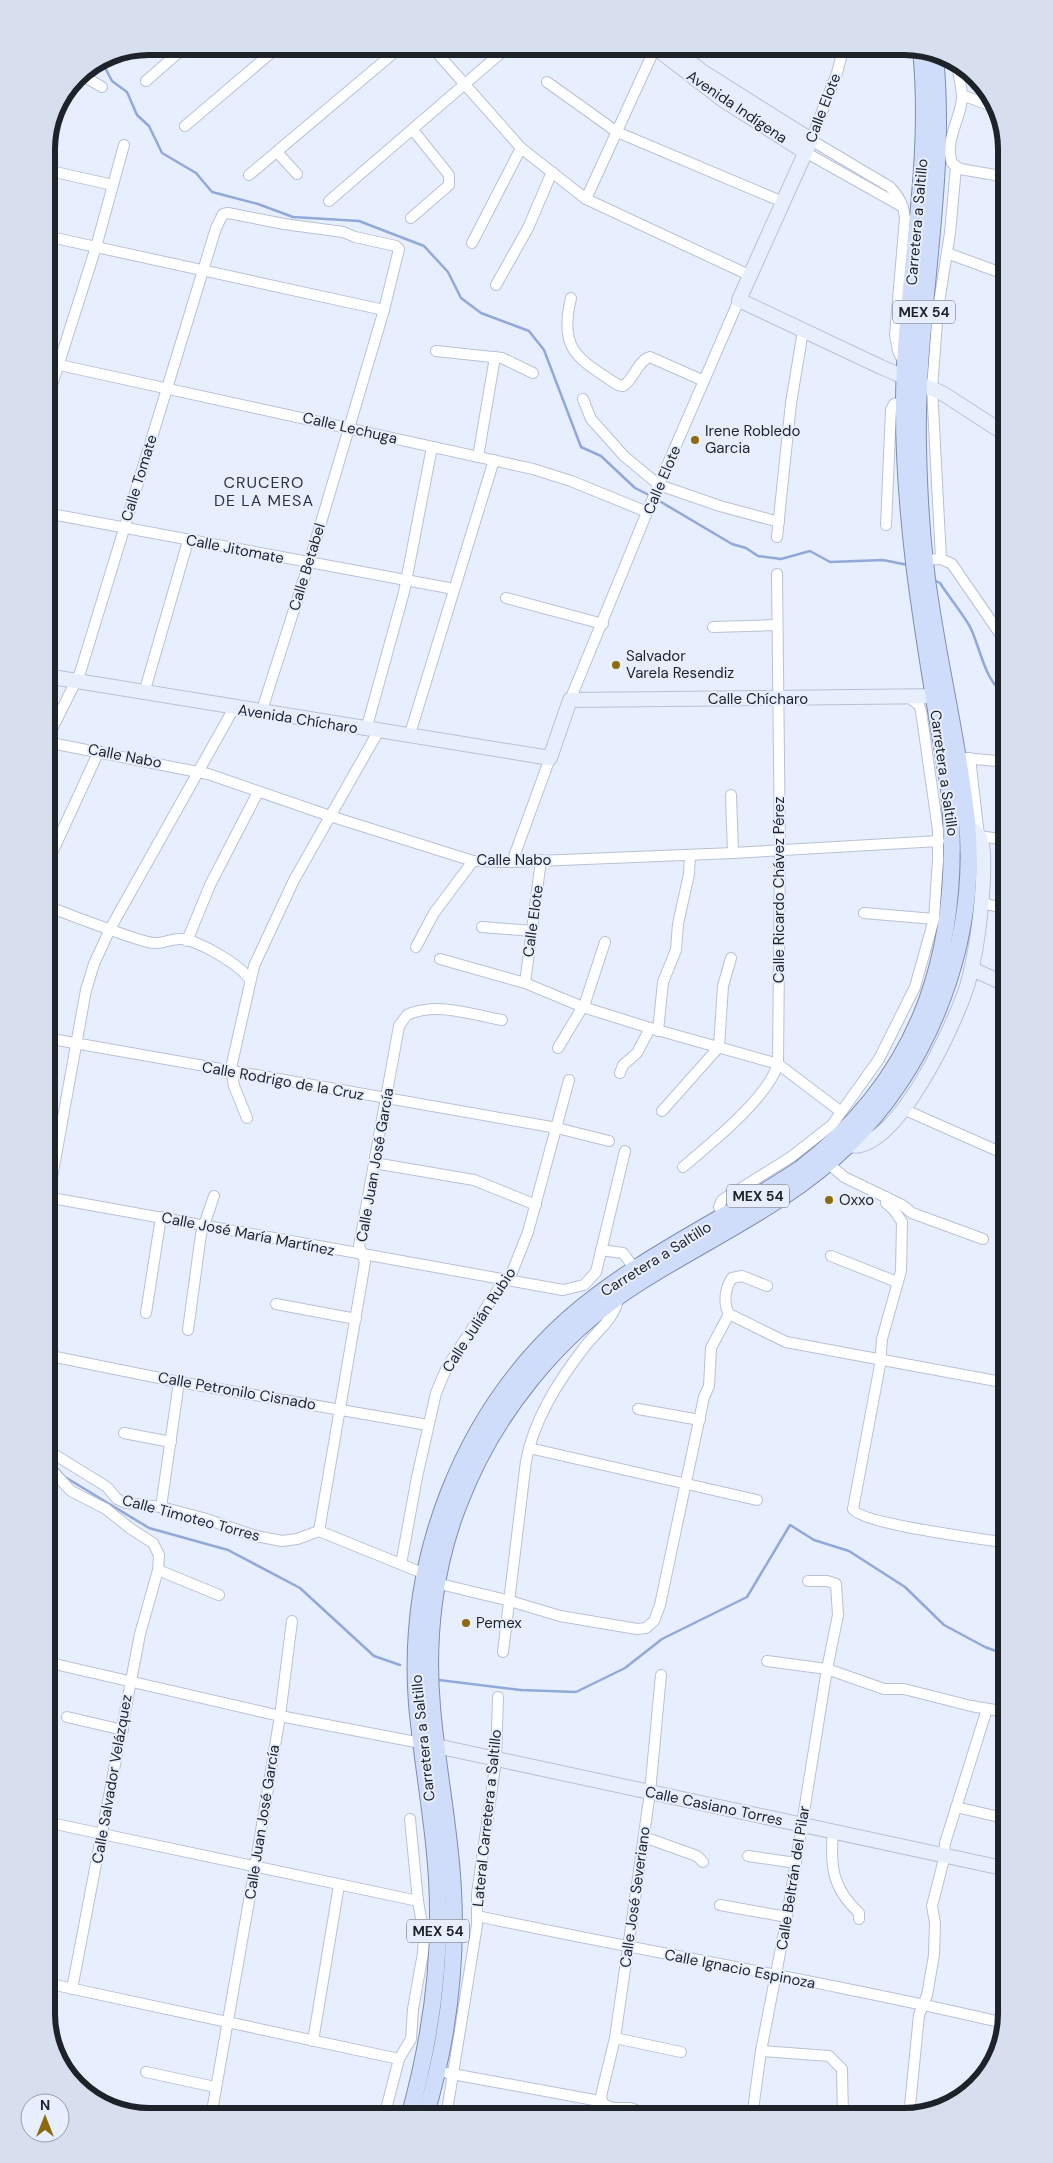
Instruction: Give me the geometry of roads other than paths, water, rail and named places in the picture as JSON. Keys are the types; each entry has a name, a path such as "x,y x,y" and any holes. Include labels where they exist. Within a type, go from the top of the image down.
{"main road":[{"name":"Carretera a Saltillo","path":"921,569 915,378 924,142 924,77 922,57"},
{"name":"Carretera a Saltillo","path":"612,1293 635,1269 724,1216 796,1163 836,1139 880,1089 912,1036 936,974 950,913 954,841 940,696 906,477 904,402 915,378 944,142 935,61"},
{"name":"Carretera a Saltillo","path":"429,2108 445,2072 454,1912 448,1834 429,1745 416,1670 418,1628 431,1578 434,1534 447,1497 464,1457 492,1406 532,1354 569,1318 778,1199 828,1163 848,1145 890,1097 908,1070 938,1009 956,951 963,916 973,831 964,758 940,696"},
{"name":"Carretera a Saltillo","path":"411,2108 431,2022 438,1937 429,1745"}],"street":[{"path":"146,82 176,55"},
{"path":"185,126 268,55"},
{"path":"249,174 391,55"},
{"path":"439,55 521,148 586,199 749,275"},
{"path":"329,201 498,55"},
{"path":"586,199 654,55"},
{"name":"Avenida Indígena","path":"670,55 808,146 890,187 903,206 905,218 895,335 898,351 915,378"},
{"name":"Calle Elote","path":"512,862 570,700 658,487 749,275 808,146 837,73 842,55"},
{"path":"957,72 962,95 944,142 950,158 956,166 998,175"},
{"path":"88,78 102,87"},
{"path":"547,82 617,132 783,202"},
{"path":"962,95 986,104"},
{"path":"411,218 449,185 451,179 413,130"},
{"path":"55,375 96,247 124,145"},
{"path":"472,244 521,148"},
{"path":"277,152 297,174"},
{"path":"941,559 915,378 938,309 947,254 956,166"},
{"path":"55,172 113,185"},
{"path":"496,285 528,228 552,172"},
{"name":"Calle Tomate","path":"55,724 76,683 216,228 225,213 234,212 284,224 343,232 398,248"},
{"path":"55,238 384,310"},
{"name":"Calle Betabel","path":"261,713 309,563 384,310 398,248"},
{"path":"947,254 998,272"},
{"path":"571,298 567,328 572,349 582,361 618,385 626,385 644,360 650,357 704,381"},
{"path":"739,300 803,331 915,378 952,398 998,429"},
{"path":"777,537 791,403 803,331"},
{"path":"436,351 495,357 533,373"},
{"path":"478,457 495,357"},
{"name":"Calle Lechuga","path":"55,364 494,460 565,479 649,509"},
{"path":"583,400 591,419 624,456 658,487 779,522"},
{"path":"886,525 891,410 894,404 904,402"},
{"path":"247,1118 234,1086 231,1072 250,980 260,950 294,880 330,816 372,731 406,580 432,447"},
{"path":"409,737 494,460"},
{"name":"Calle Jitomate","path":"55,515 454,589"},
{"path":"144,693 188,541"},
{"path":"921,569 941,559"},
{"path":"941,559 952,564 998,631"},
{"name":"Calle Ricardo Chávez Pérez","path":"683,1166 736,1122 768,1083 778,1064 780,851 777,574"},
{"path":"506,598 602,624"},
{"path":"713,627 777,625"},
{"name":"Avenida Chícharo","path":"55,678 409,737 550,758"},
{"name":"Calle Chícharo","path":"570,700 910,698 940,696"},
{"path":"796,1163 828,1128 878,1059 903,1014 922,965 934,919 938,885 939,841 921,711 919,705 910,698"},
{"path":"55,1153 75,1044 94,964 110,929 234,708"},
{"name":"Calle Nabo","path":"55,743 198,772 473,861 512,862 690,855 939,841"},
{"path":"55,846 99,751"},
{"path":"964,758 998,761"},
{"path":"187,941 210,885 258,792"},
{"path":"731,795 733,853"},
{"path":"848,1145 861,1146 874,1139 903,1109 935,1061 947,1039 972,969 982,903 983,871 973,831 998,838"},
{"path":"620,1073 623,1065 637,1053 654,1029 663,982 676,950 680,915 689,874 690,855"},
{"name":"Calle Elote","path":"525,983 541,860"},
{"path":"416,947 434,914 473,861"},
{"path":"982,903 998,907"},
{"path":"55,909 155,944 178,939 187,941 234,963 246,972 250,980"},
{"path":"864,913 934,919"},
{"path":"482,927 532,931"},
{"path":"558,1048 583,1007 605,942"},
{"path":"662,1111 718,1046 723,986 731,958"},
{"path":"440,959 525,983 583,1007 778,1064 840,1111"},
{"path":"972,969 998,981"},
{"name":"Calle Juan José García","path":"318,1531 365,1262 359,1246 399,1026 407,1015 419,1010 440,1009 502,1020"},
{"name":"Calle Rodrigo de la Cruz","path":"55,1040 557,1128 609,1141"},
{"name":"Calle Julián Rubio","path":"401,1564 436,1393 446,1367 499,1288 506,1282 524,1243 569,1080"},
{"path":"903,1109 998,1151"},
{"path":"503,1652 529,1448 535,1427 557,1387 586,1346 613,1315 612,1293 593,1277 625,1151"},
{"path":"374,1163 474,1180 536,1205"},
{"path":"828,1163 844,1177 886,1197 912,1213 983,1239"},
{"path":"188,1330 204,1225 214,1196"},
{"path":"886,1197 886,1202 898,1214 903,1227 901,1270 896,1282 882,1339 854,1511 896,1525 998,1541"},
{"name":"Calle José María Martínez","path":"55,1198 506,1282 563,1290 578,1288 593,1277"},
{"path":"146,1313 161,1217"},
{"path":"601,1250 623,1253 635,1269"},
{"path":"831,1256 896,1282"},
{"path":"318,1531 431,1578 568,1618 636,1629 646,1628 656,1618 660,1605 709,1386 711,1348 729,1314 726,1301 727,1288 732,1278 742,1276 767,1286"},
{"path":"276,1304 356,1319"},
{"path":"729,1314 786,1342 998,1381"},
{"name":"Calle Petronilo Cisnado","path":"55,1357 179,1382 428,1425"},
{"path":"161,1507 179,1382"},
{"path":"638,1409 700,1420"},
{"path":"124,1432 171,1442"},
{"path":"529,1448 686,1482 757,1500"},
{"name":"Calle Timoteo Torres","path":"55,1455 107,1487 117,1499 144,1506 161,1507 256,1536 282,1541 297,1539 318,1531"},
{"path":"55,1474 71,1491 106,1510 153,1543 159,1555 158,1570 218,1595"},
{"path":"106,1510 117,1499"},
{"name":"Calle Salvador Velázquez","path":"72,1988 123,1730 130,1680 140,1634 158,1570"},
{"name":"Calle Beltrán del Pilar","path":"753,2108 761,2051 787,1916 838,1612 838,1590 836,1584 832,1582 808,1581"},
{"name":"Calle Juan José García","path":"212,2108 280,1716 292,1621"},
{"path":"766,1661 827,1669 884,1689 904,1689 998,1711"},
{"path":"55,1664 280,1716 429,1745"},
{"name":"Calle José Severiano","path":"604,2108 602,2090 615,2038 644,1837 661,1675"},
{"name":"Lateral Carretera a Saltillo","path":"446,2108 445,2072 477,1916 477,1894 496,1760 498,1697"},
{"path":"910,2108 918,2024 927,1995 934,1955 935,1923 932,1906 943,1853 987,1709"},
{"path":"67,1717 123,1730"},
{"name":"Calle Casiano Torres","path":"429,1745 943,1853 998,1867"},
{"path":"956,1807 995,1816"},
{"path":"386,2108 399,2059 411,2039 413,2009 423,1953 424,1936 418,1901 410,1819"},
{"path":"55,1824 418,1901"},
{"path":"833,1831 831,1860 835,1877 845,1899 859,1913 859,1919"},
{"path":"644,1837 697,1856 702,1862"},
{"path":"748,1856 796,1864"},
{"path":"313,2041 339,1885"},
{"path":"720,1905 787,1916"},
{"name":"Calle Ignacio Espinoza","path":"477,1916 628,1948 923,2004 997,2022"},
{"path":"55,1985 399,2059"},
{"path":"615,2038 681,2052"},
{"path":"761,2051 826,2054 841,2066 843,2108"},
{"path":"146,2072 216,2087"},
{"path":"445,2072 594,2100 604,2105 630,2108"}],"waterway":[{"path":"105,67 112,81 127,92 137,115 149,126 162,153 196,173 212,192 258,204 293,217 359,221 424,246 448,272 461,298 481,313 529,331 544,350 581,447 601,456 635,488 651,496"},
{"path":"656,499 732,544 746,548 758,556 781,559 810,551 830,562 883,560 908,565"},
{"path":"932,579 940,583 966,619 988,673 998,689"},
{"path":"55,1466 65,1477 149,1528 228,1550 300,1588 374,1656 400,1665"},
{"path":"439,1680 521,1690 576,1692 625,1668 662,1639 747,1597 790,1525 814,1540 849,1551 905,1587 944,1625 985,1647 998,1652"}],"place":[{"name":"Irene Robledo Garcia","path":"695,440"},
{"name":"Salvador Varela Resendiz","path":"616,665"},
{"name":"Oxxo","path":"829,1200"},
{"name":"Pemex","path":"466,1623"}],"district":[{"name":"CRUCERO DE LA MESA","path":"264,491"}]}
